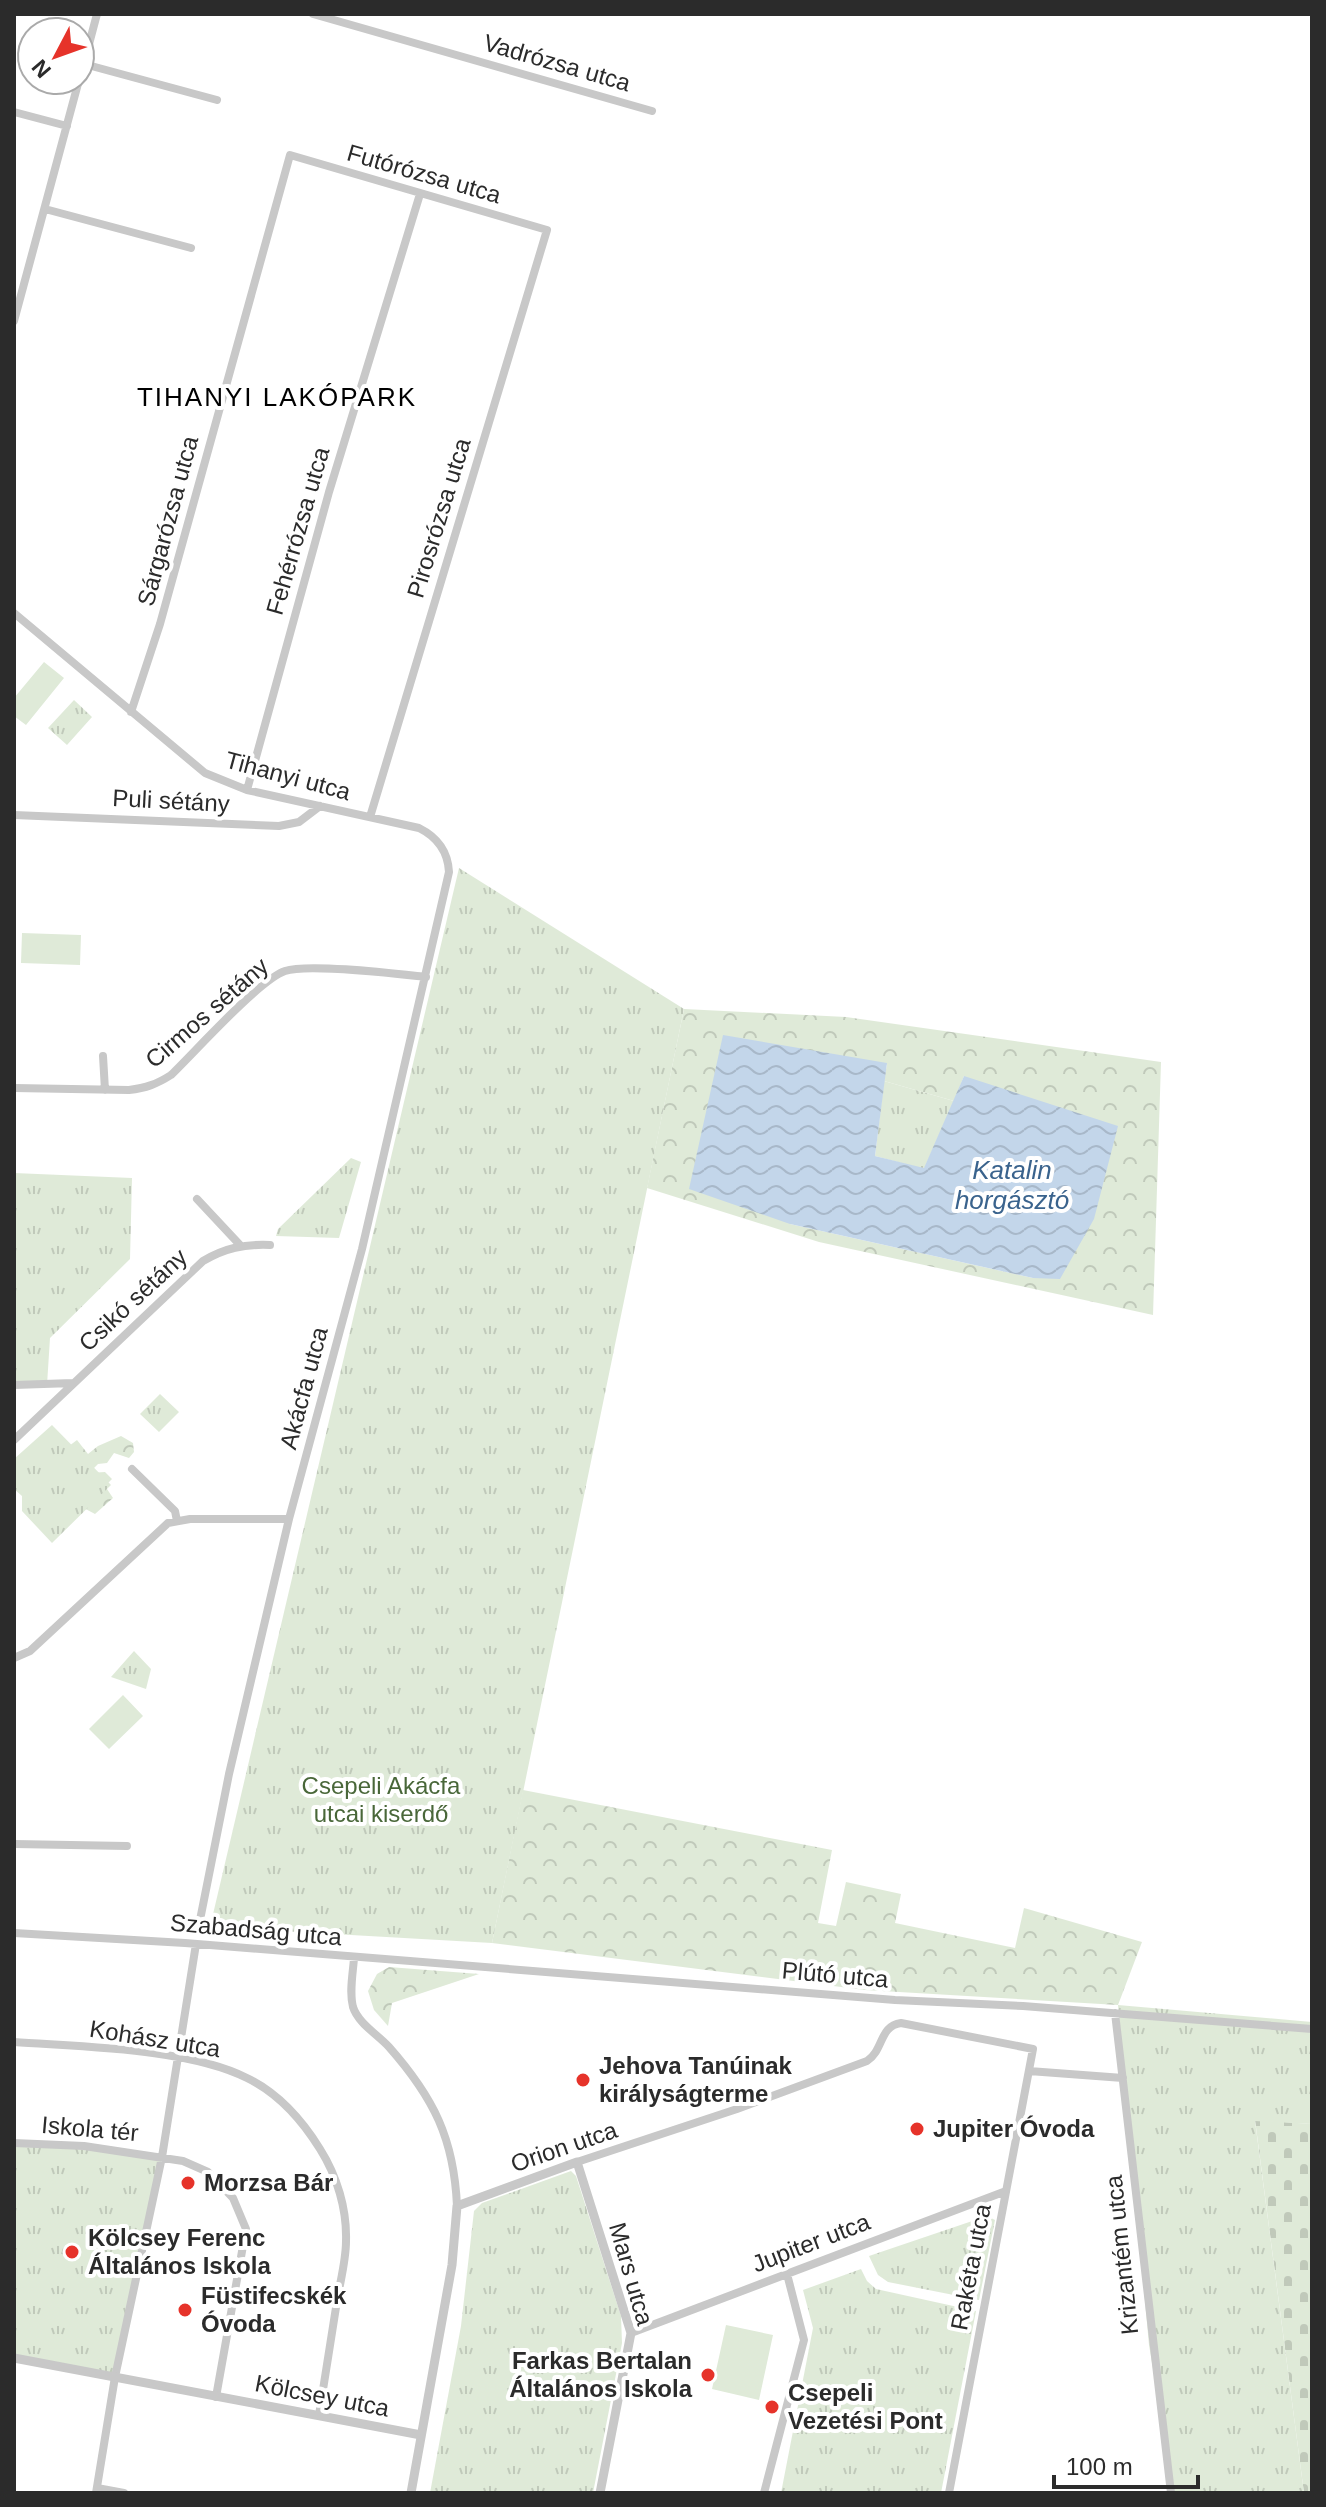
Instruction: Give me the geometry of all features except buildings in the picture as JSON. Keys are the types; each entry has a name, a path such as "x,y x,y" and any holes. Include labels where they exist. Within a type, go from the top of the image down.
{"street":[{"name":"Vadrózsa utca","path":"313,14 652,111"},
{"path":"96,67 217,100"},
{"path":"14,321 75,96"},
{"path":"14,112 67,126"},
{"name":"Futórózsa utca","path":"290,155 547,230"},
{"name":"Sárgarózsa utca","path":"131,712 160,624 290,155"},
{"name":"Fehérrózsa utca","path":"247,790 329,492 420,194"},
{"path":"45,209 191,248"},
{"name":"Pirosrózsa utca","path":"370,817 547,230"},
{"name":"Tihanyi utca","path":"14,613 205,773 247,790 427,832 449,862"},
{"name":"Puli sétány","path":"14,815 279,826 299,822 320,806"},
{"name":"Akácfa utca","path":"199,1925 229,1774 289,1519 362,1249 426,977 449,862"},
{"name":"Cirmos sétány","path":"14,1088 145,1088 171,1075 267,982 291,969 426,977"},
{"path":"103,1056 105,1090"},
{"path":"197,1199 240,1245"},
{"name":"Csikó sétány","path":"14,1440 203,1261 240,1245 270,1245"},
{"name":"Csikó sétány","path":"14,1385 74,1383"},
{"path":"132,1469 175,1511 177,1521"},
{"path":"14,1658 30,1651 159,1529 177,1521 289,1519"},
{"path":"14,1844 127,1846"},
{"name":"Szabadság utca","path":"14,1933 354,1958 351,1999 354,2010 408,2070 435,2108 449,2144 457,2206 452,2265 411,2493"},
{"path":"162,2157 196,1944"},
{"name":"Plútó utca","path":"354,1958 1312,2029"},
{"name":"Krizantém utca","path":"1115,2013 1171,2493"},
{"name":"Orion utca","path":"457,2206 867,2061 874,2056 892,2024 901,2023 1033,2049"},
{"name":"Kohász utca","path":"14,2042 179,2058 248,2078 288,2107 324,2157 342,2199 346,2241 319,2415"},
{"name":"Rakéta utca","path":"949,2493 1033,2049"},
{"path":"1029,2071 1123,2078"},
{"name":"Iskola tér","path":"14,2143 84,2146 183,2161 208,2172 233,2198 246,2229 216,2397"},
{"name":"Iskola tér","path":"115,2377 162,2157"},
{"name":"Mars utca","path":"577,2162 631,2333 600,2493"},
{"name":"Jupiter utca","path":"631,2333 1006,2191"},
{"path":"764,2493 803,2350 803,2330 787,2274"},
{"path":"14,2358 216,2397"},
{"path":"115,2377 96,2490 124,2493"},
{"name":"Kölcsey utca","path":"216,2397 421,2435"}],"green space":[{"path":"44,662 64,678 26,725 14,716 14,698"},
{"path":"74,700 92,717 67,745 48,728"},
{"name":"Csepeli Akácfa utcai kiserdő","path":"459,868 684,1009 492,1943 210,1927"},
{"path":"22,933 81,935 80,965 21,963"},
{"path":"684,1009 846,1017 1161,1062 1153,1315 819,1242 647,1188","holes":["887,1064 884,1081 954,1101 964,1076 1033,1278 790,1224"]},
{"path":"884,1081 954,1101 924,1169 875,1156"},
{"path":"351,1158 361,1162 339,1238 276,1236 278,1229"},
{"path":"14,1173 132,1178 130,1259 50,1338 47,1385 14,1385"},
{"path":"160,1394 179,1412 159,1432 140,1414"},
{"path":"52,1425 111,1485 52,1543 22,1511 22,1496 14,1489 14,1459"},
{"path":"121,1436 133,1443 134,1452 129,1458 114,1453 107,1463 98,1464 89,1473 105,1472 112,1479 105,1486 113,1498 95,1514 78,1505 69,1446 77,1440 88,1454"},
{"path":"134,1651 151,1669 146,1689 111,1677"},
{"path":"123,1695 143,1716 109,1749 89,1729"},
{"path":"523,1790 832,1850 818,1923 836,1926 846,1882 901,1894 895,1923 1015,1948 1024,1908 1142,1942 1118,2005 865,1990 492,1943"},
{"path":"389,1967 479,1974 392,2003 388,2026 374,2010 368,1991 377,1974"},
{"path":"1118,2005 1312,2022 1312,2124 1255,2121 1304,2493 1174,2493 1149,2345"},
{"path":"1255,2120 1312,2124 1312,2493 1304,2493"},
{"name":"Kölcsey Ferenc Általános Iskola","path":"14,2143 162,2157 115,2377 14,2358"},
{"path":"571,2171 576,2176 621,2316 622,2343 593,2493 430,2493 461,2326 474,2211 482,2203"},
{"path":"987,2216 995,2220 979,2300 888,2282 878,2275 869,2256"},
{"path":"861,2269 876,2289 976,2311 941,2493 781,2493 813,2328 803,2290"},
{"path":"726,2325 773,2335 759,2400 712,2389"}],"water":[{"name":"Katalin horgásztó","path":"723,1035 887,1063 875,1156 924,1168 964,1076 1118,1126 1094,1219 1060,1279 1033,1278 790,1224 689,1189"}],"place":[{"name":"Jehova Tanúinak királyságterme","path":"583,2080"},
{"name":"Jupiter Óvoda","path":"917,2129"},
{"name":"Morzsa Bár","path":"188,2183"},
{"name":"Kölcsey Ferenc Általános Iskola","path":"72,2252"},
{"name":"Füstifecskék Óvoda","path":"185,2310"},
{"name":"Farkas Bertalan Általános Iskola","path":"708,2375"},
{"name":"Csepeli Vezetési Pont","path":"772,2407"}],"district":[{"name":"TIHANYI LAKÓPARK","path":"277,397"}]}
